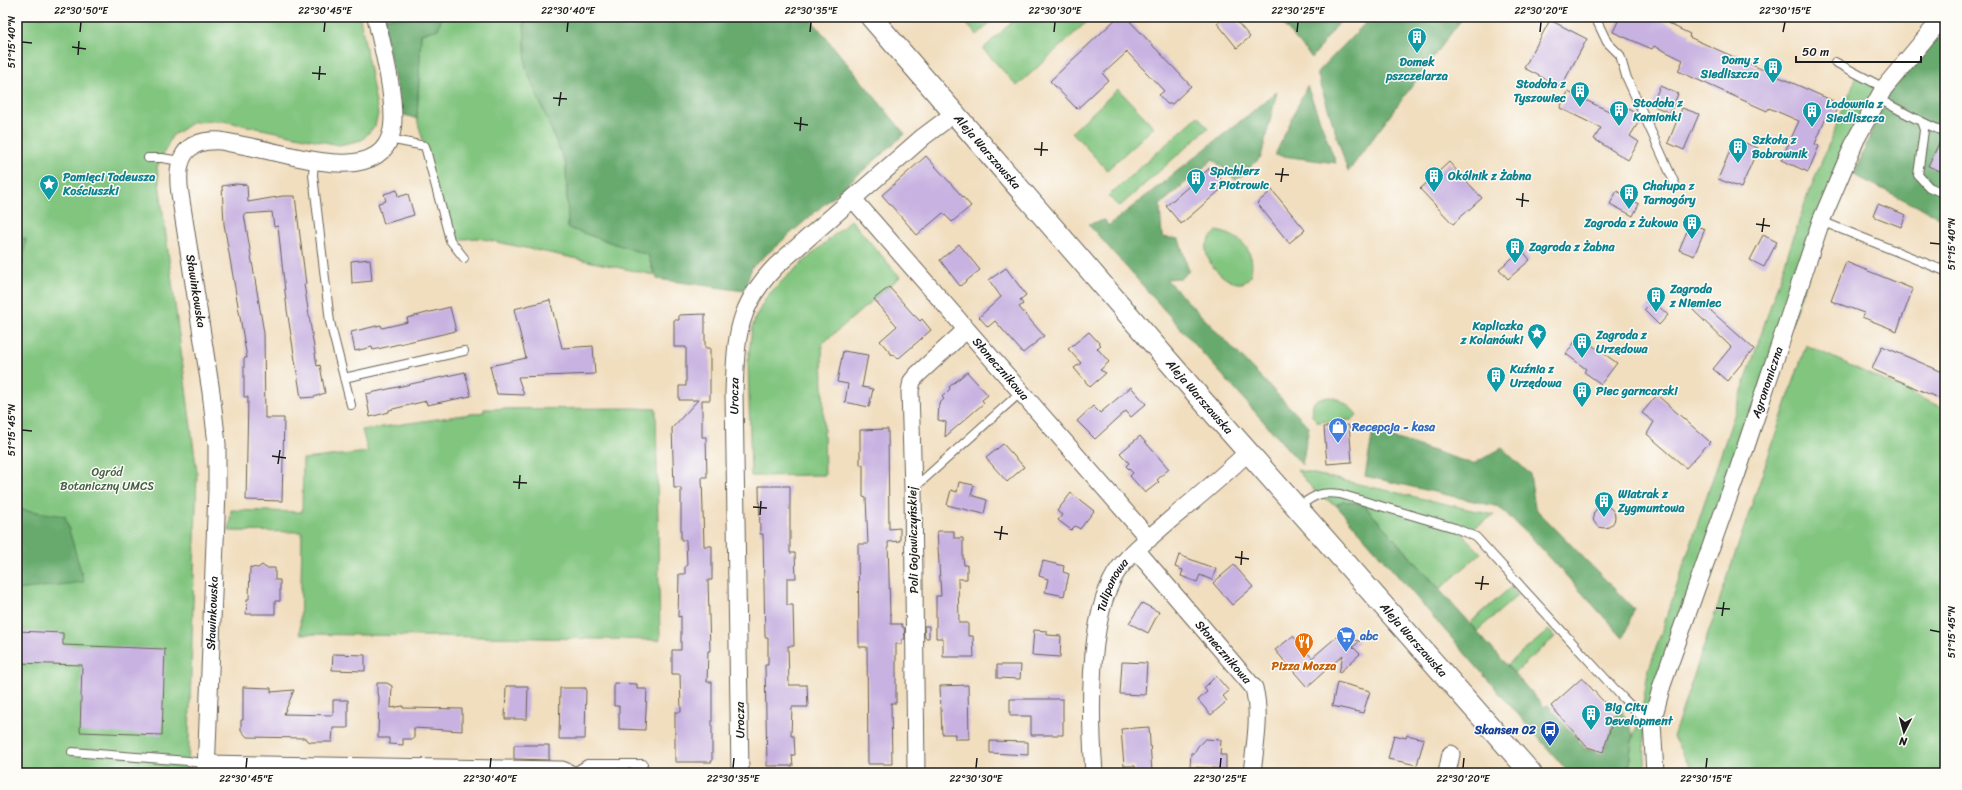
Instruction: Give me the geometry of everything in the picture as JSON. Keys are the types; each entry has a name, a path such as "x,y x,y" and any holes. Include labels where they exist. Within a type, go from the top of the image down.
{"street":[{"path":"180,162 189,149 208,140 221,141 314,168 371,159 379,153 388,139 393,119 391,99 376,17"},
{"name":"Aleja Warszawska","path":"871,17 1248,452 1531,773"},
{"name":"Agronomiczna","path":"1655,773 1652,722 1658,697 1674,646 1737,473 1821,221 1856,139 1881,94 1943,17"},
{"name":"Urocza","path":"740,773 734,393 739,331 744,312 762,281 852,199 955,113"},
{"name":"Sławinkowska","path":"180,162 178,175 180,194 211,392 217,444 206,769"},
{"name":"Słonecznikowa","path":"852,199 1149,539"},
{"name":"Poli Gojawiczyńskiej","path":"916,773 913,489 910,391 912,381 966,330"},
{"name":"Tulipanowa","path":"1094,773 1092,704 1097,626 1107,590 1116,572 1149,539 1248,452"},
{"name":"Słonecznikowa","path":"1137,551 1254,688 1257,699 1257,716 1252,773"},
{"path":"1447,773 1451,754"},
{"path":"206,769 548,769 562,770 569,773"}],"lane":[{"path":"1595,17 1607,42 1620,55 1626,76 1675,184"},
{"path":"1835,62 1913,116 1922,124 1945,132"},
{"path":"1922,124 1923,136 1918,176 1929,187 1945,194"},
{"path":"388,139 425,146 450,240 464,258"},
{"path":"148,158 162,158 180,162"},
{"path":"314,168 330,322 350,405"},
{"path":"1821,221 1945,271"},
{"path":"344,378 464,351"},
{"path":"913,489 1021,392"},
{"path":"1297,508 1322,492 1340,494 1472,534 1480,540 1623,698 1641,716 1652,722"},
{"path":"72,752 188,761 206,769"},
{"path":"573,773 587,764 643,764"}],"green space":[{"name":"Ogród Botaniczny UMCS","path":"17,17 360,17 378,114 375,126 362,140 339,145 223,121 193,122 172,136 157,167 197,473 188,773 17,773"},
{"path":"382,17 442,17 438,29 421,34 417,119 402,114"},
{"path":"442,17 513,17 524,20 526,68 566,165 568,228 648,255 654,275 478,238 450,240 417,119 421,34 438,29"},
{"path":"513,17 809,17 905,134 752,267 744,291 657,279 648,255 568,228 566,165 526,68 524,20"},
{"path":"960,17 997,17 977,35"},
{"path":"1017,17 1092,17 1017,86 983,49"},
{"path":"1277,17 1343,17 1312,58"},
{"path":"1371,17 1461,20 1348,172 1317,73"},
{"path":"1945,30 1945,220 1854,175 1886,96"},
{"path":"1858,73 1884,88 1856,139 1655,710 1641,716 1648,672 1807,197"},
{"path":"1307,86 1336,163 1275,155"},
{"path":"1118,89 1154,127 1107,170 1072,132"},
{"path":"1277,92 1261,157 1236,181 1213,159 1160,205 1162,237 1179,239 1189,271 1181,278 1166,279 1309,427 1302,465 1088,224 1105,220 1108,226"},
{"path":"1198,116 1208,128 1119,207 1108,196"},
{"path":"851,220 900,277 822,344 825,475 751,476 748,361 752,328 756,316 767,296"},
{"path":"1217,231 1237,238 1248,250 1252,268 1249,277 1243,283 1233,282 1227,279 1212,266 1209,260 1206,249 1207,244"},
{"path":"17,237 26,239 19,289 17,289"},
{"path":"1806,345 1945,409 1945,773 1694,773 1673,737"},
{"path":"1329,397 1345,403 1357,415 1352,420 1318,422 1312,416 1313,403 1318,399"},
{"path":"484,409 656,409 660,640 300,634 302,532 229,531 231,510 302,512 303,459 368,452 362,430 484,412"},
{"path":"1373,431 1473,464 1502,448 1530,474 1535,508 1634,609 1623,638 1532,538 1499,507 1365,476"},
{"path":"1297,470 1494,515 1463,535 1481,553 1440,589 1364,505 1343,501 1336,505 1317,494"},
{"path":"1343,501 1364,505 1544,707 1548,705 1586,749 1603,754 1616,714 1621,709 1633,734 1629,763 1630,773 1569,773 1336,505"},
{"path":"17,509 65,516 84,582 17,590"},
{"path":"1511,587 1518,595 1477,631 1470,623"},
{"path":"1549,630 1555,637 1514,673 1507,665"},
{"path":"1638,724 1643,725 1646,773 1630,773 1631,748"}],"building":[{"path":"1118,17 1126,17 1191,86 1172,104 1167,104 1159,95 1164,91 1127,52 1103,74 1108,80 1077,109 1050,81"},
{"path":"1225,17 1233,17 1250,37 1237,48 1217,23"},
{"path":"1620,17 1655,17 1690,34 1689,37 1840,104 1832,121 1826,118 1815,144 1819,146 1808,172 1781,160 1799,121 1769,108 1767,111 1678,71 1683,60 1654,46 1652,49 1613,32"},
{"path":"1550,20 1587,39 1561,87 1524,68"},
{"path":"1660,86 1678,94 1670,113 1652,105"},
{"name":"Stodoła z Kamionki","path":"1568,92 1611,112 1617,102 1638,115 1640,120 1630,136 1639,142 1628,160 1594,139 1601,128 1560,108"},
{"path":"1682,108 1699,114 1684,150 1668,143"},
{"path":"1942,137 1945,137 1945,173 1928,166"},
{"name":"Szkoła z Bobrownik","path":"1735,139 1758,148 1741,188 1718,179"},
{"path":"926,156 971,206 952,222 943,213 917,235 882,195"},
{"name":"Okólnik z Żabna","path":"1449,162 1482,198 1453,224 1420,189"},
{"name":"Spichlerz z Piotrowic","path":"1211,167 1226,185 1181,224 1166,206"},
{"path":"235,184 247,185 248,202 283,196 295,196 306,284 304,284 317,366 320,365 325,393 314,397 301,398 287,310 278,226 274,227 272,212 244,214 264,333 265,418 284,418 282,501 246,500 248,397 244,397 244,358 247,358 224,224 222,186"},
{"path":"397,190 398,197 408,194 414,215 384,224 378,203 386,201 384,194"},
{"path":"1272,190 1305,230 1289,243 1257,203"},
{"name":"Chałupa z Tarnogóry","path":"1617,191 1639,204 1633,216 1610,204"},
{"path":"1878,204 1906,215 1901,227 1873,216"},
{"name":"Zagroda z Żukowa","path":"1690,224 1705,229 1694,256 1679,250"},
{"path":"1763,235 1777,242 1764,267 1750,260"},
{"path":"959,244 980,270 960,286 940,260"},
{"name":"Zagroda z Żabna","path":"1522,250 1530,260 1508,279 1499,269"},
{"path":"370,259 372,281 352,283 351,261"},
{"path":"1846,262 1913,289 1897,331 1862,317 1864,313 1831,301"},
{"path":"1006,268 1026,295 1020,300 1023,304 1019,307 1044,336 1023,353 995,321 988,327 979,317 1001,297 989,280"},
{"path":"889,287 912,313 920,321 922,319 931,330 898,359 894,354 892,355 880,341 897,326 874,299"},
{"path":"550,300 562,348 593,346 595,374 518,377 524,395 497,394 490,366 526,358 514,309"},
{"name":"Zagroda z Niemiec","path":"1653,301 1668,315 1659,325 1644,310"},
{"path":"1701,302 1754,349 1727,381 1713,369 1731,347 1693,310"},
{"path":"450,307 456,331 373,350 372,347 355,351 351,332 381,325 382,328 408,322 407,318"},
{"path":"705,314 705,348 710,348 710,400 702,400 702,437 706,437 707,477 702,477 704,546 712,546 712,580 708,580 710,651 708,651 707,682 712,682 712,762 675,762 675,712 681,712 680,674 672,674 672,650 681,650 681,616 678,617 679,574 685,574 685,566 687,566 686,540 681,540 681,488 674,488 672,428 698,400 679,400 679,386 686,386 686,347 674,347 674,320 679,320 679,315"},
{"path":"1089,332 1101,345 1097,348 1109,362 1100,370 1106,373 1090,387 1074,368 1081,363 1068,349"},
{"name":"Zagroda z Urzędowa","path":"1579,336 1617,363 1601,384 1584,372 1586,369 1566,354"},
{"path":"1882,346 1945,373 1945,401 1872,369"},
{"path":"843,351 868,355 862,387 873,389 869,407 845,402 848,384 837,382"},
{"path":"465,372 471,396 427,405 426,401 389,410 389,412 370,417 366,394"},
{"path":"967,372 988,395 982,400 984,403 945,437 946,422 938,420 939,404 944,399 942,397 950,389 949,387"},
{"path":"1131,387 1146,404 1131,417 1126,411 1095,439 1077,421 1093,406 1100,413"},
{"path":"1657,395 1710,442 1686,468 1647,434 1654,422 1642,413"},
{"name":"Recepcja - kasa","path":"1349,425 1352,462 1327,464 1324,427"},
{"path":"888,429 889,529 900,528 900,541 888,542 890,614 891,624 902,624 902,627 904,627 905,639 902,639 902,644 896,644 896,703 891,703 892,764 868,764 867,647 859,647 858,544 868,544 866,498 863,497 863,465 860,465 860,430"},
{"path":"1140,436 1169,469 1157,480 1159,482 1145,493 1130,476 1133,473 1126,466 1129,463 1120,453"},
{"path":"1003,444 1024,467 1007,482 986,458"},
{"path":"959,482 974,485 971,495 987,500 984,514 947,505 951,490 957,492"},
{"path":"759,486 790,486 790,553 795,553 796,578 787,578 787,605 793,605 794,646 788,646 789,685 807,685 808,707 792,707 791,736 794,736 795,755 792,755 793,766 767,766 765,665 768,665 768,637 765,637 763,534 760,534"},
{"path":"1071,493 1094,511 1080,529 1075,526 1071,530 1058,520 1062,515 1057,511"},
{"name":"Wiatrak z Zygmuntowa","path":"1604,506 1612,509 1615,517 1612,525 1604,528 1596,525 1593,517 1596,509"},
{"path":"937,531 954,531 954,538 963,538 963,558 964,565 967,565 967,579 958,579 959,623 968,623 968,636 973,636 974,657 943,657 943,638 936,638 936,596 941,596"},
{"path":"1179,555 1216,569 1212,580 1200,575 1197,582 1181,576 1183,570 1175,567"},
{"path":"1043,561 1064,566 1063,572 1069,574 1064,596 1045,592 1048,579 1039,576"},
{"path":"262,565 266,568 275,568 275,580 280,580 280,601 275,601 275,614 246,614 247,599 249,599 250,567 258,568"},
{"path":"1234,565 1253,587 1232,605 1213,583"},
{"path":"1142,603 1159,612 1148,633 1129,623"},
{"path":"924,626 929,626 929,638 925,638"},
{"path":"1034,630 1047,631 1047,635 1061,636 1060,657 1032,655"},
{"path":"17,631 63,633 63,645 165,649 162,735 80,732 82,665 17,663"},
{"path":"1341,633 1346,639 1360,641 1353,647 1360,654 1339,673 1343,655 1307,687 1275,650 1293,636 1312,658"},
{"path":"333,654 365,655 365,671 332,670"},
{"path":"1122,662 1147,663 1145,695 1120,694"},
{"path":"997,665 1021,665 1020,679 997,678"},
{"path":"1216,676 1229,691 1223,696 1227,701 1211,715 1198,700 1207,692 1204,688"},
{"name":"Big City Development","path":"1582,678 1615,714 1603,752 1587,747 1551,706"},
{"path":"1337,682 1370,691 1363,713 1332,706"},
{"path":"377,683 387,683 392,686 391,708 403,706 403,708 462,709 462,731 414,728 414,739 403,739 403,745 389,744 389,738 378,738 379,696 377,694"},
{"path":"614,683 637,684 637,689 647,689 645,730 619,729 619,706 614,706"},
{"path":"968,685 969,739 955,739 955,734 942,734 940,686"},
{"path":"506,686 528,686 527,719 505,719"},
{"path":"243,687 271,688 271,692 294,690 284,714 333,715 333,700 348,700 348,728 333,728 332,742 311,742 306,740 306,738 247,737 241,730 241,720 243,720"},
{"path":"560,688 586,688 585,739 559,739"},
{"path":"1010,699 1063,699 1063,735 1031,735 1031,716 1010,716"},
{"path":"1149,727 1152,773 1135,773 1135,766 1124,766 1121,729"},
{"path":"1394,735 1406,738 1407,735 1424,739 1417,765 1388,759"},
{"path":"1205,739 1221,740 1220,755 1226,755 1226,769 1190,767 1191,753 1194,753"},
{"path":"990,741 1028,742 1028,755 990,753"},
{"path":"514,745 549,745 549,760 514,759"}],"place":[{"name":"Domek pszczelarza","path":"1417,54"},
{"name":"Domy z Siedliszcza","path":"1773,84"},
{"name":"Stodoła z Tyszowiec","path":"1580,108"},
{"name":"Stodoła z Kamionki","path":"1619,127"},
{"name":"Lodownia z Siedliszcza","path":"1812,128"},
{"name":"Szkoła z Bobrownik","path":"1738,164"},
{"name":"Okólnik z Żabna","path":"1434,193"},
{"name":"Spichlerz z Piotrowic","path":"1196,195"},
{"name":"Pamięci Tadeusza Kościuszki","path":"49,201"},
{"name":"Chałupa z Tarnogóry","path":"1629,210"},
{"name":"Zagroda z Żukowa","path":"1692,240"},
{"name":"Zagroda z Żabna","path":"1515,264"},
{"name":"Zagroda z Niemiec","path":"1656,313"},
{"name":"Kapliczka z Kolanówki","path":"1537,350"},
{"name":"Zagroda z Urzędowa","path":"1582,359"},
{"name":"Kuźnia z Urzędowa","path":"1496,393"},
{"name":"Piec garncarski","path":"1582,408"},
{"name":"Recepcja - kasa","path":"1338,444"},
{"name":"Wiatrak z Zygmuntowa","path":"1604,518"},
{"name":"abc","path":"1346,653"},
{"name":"Pizza Mozza","path":"1304,659"},
{"name":"Big City Development","path":"1591,731"},
{"name":"Skansen 02","path":"1550,747"}]}
